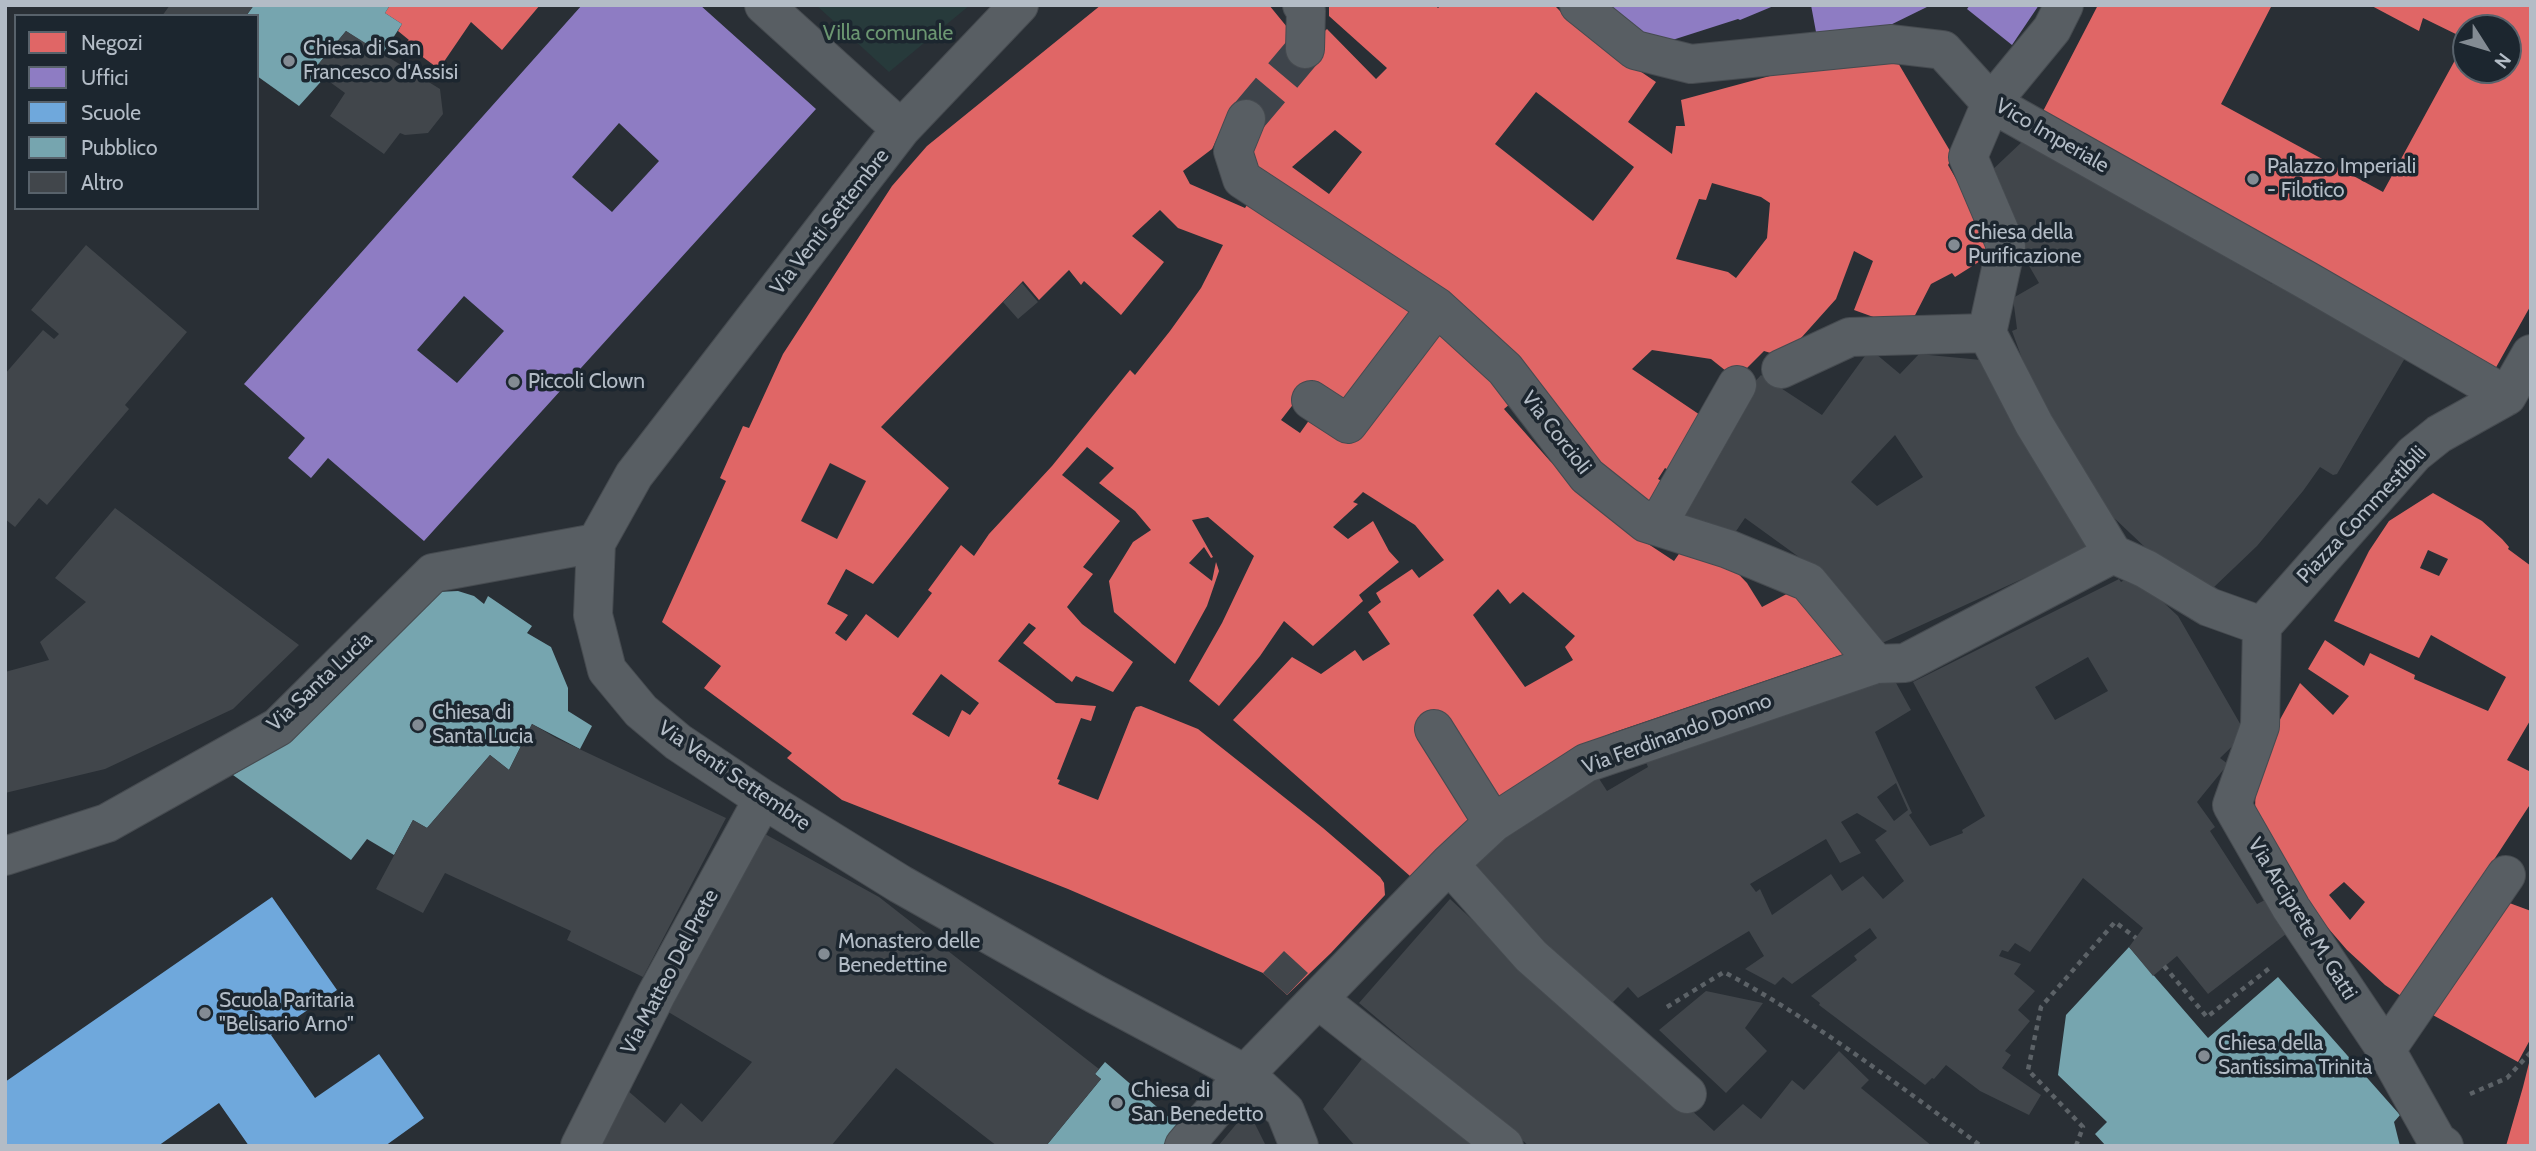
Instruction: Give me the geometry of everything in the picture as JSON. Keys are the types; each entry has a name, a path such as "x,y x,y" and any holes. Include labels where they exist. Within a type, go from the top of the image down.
{"street":[{"path":"764,5 901,129"},
{"name":"Via Venti Settembre","path":"1019,5 901,129 634,475 596,543 593,615 607,670 641,711 678,742 900,884 1095,994 1245,1074 1285,1111 1299,1146"},
{"path":"1302,5 1306,12 1305,49"},
{"name":"Vico Imperiale","path":"1579,5 1635,51 1691,64 1892,44 1943,50 1991,103 2306,279 2507,396"},
{"path":"2064,5 2052,29 1991,103 1968,157 2006,246 1987,333 2034,424 2113,554 2146,569 2209,607 2262,626"},
{"name":"Via Corcioli","path":"1246,119 1233,151 1242,179 1437,307 1505,369 1587,476 1646,523 1728,549 1808,582 1876,664"},
{"path":"1311,400 1348,424 1437,307"},
{"path":"1781,369 1850,337 1987,333"},
{"path":"2507,396 2531,355"},
{"path":"1657,526 1737,385"},
{"name":"Piazza Commestibili","path":"2262,626 2414,454 2439,434 2507,396"},
{"name":"Via Santa Lucia","path":"7,854 107,823 278,727 433,573 596,543"},
{"name":"Via Ferdinando Donno","path":"1184,1146 1245,1074 1449,864 1493,823 1586,763 1876,664 1905,663 2113,554"},
{"name":"Via Arciprete M. Gatti","path":"2262,626 2260,726 2232,805 2311,937 2386,1050 2434,1137"},
{"path":"1434,729 1493,823"},
{"name":"Via Matteo Del Prete","path":"580,1146 656,995 764,799"},
{"path":"1449,864 1531,956 1687,1094"},
{"path":"2386,1050 2506,875"},
{"path":"1319,1000 1504,1146"}],"path":[{"path":"2076,1146 2083,1127 2028,1070 2041,1007 2115,922 2136,937"},
{"path":"2164,966 2207,1017 2311,937"},
{"path":"1629,1043 1665,1009 1724,972 1776,1000 1870,1064 1980,1146"},
{"path":"2434,1137 2507,1078 2531,1052"}],"green space":[{"name":"Villa comunale","path":"816,5 970,5 889,72"}],"building: Negozi":[{"path":"390,5 540,5 502,50 471,22 439,69 405,44 409,40 398,31 402,24 385,13"},
{"path":"1101,5 1269,5 1305,49 1327,29 1376,79 1387,68 1329,16 1329,5 1435,5 1438,8 1441,5 1554,5 1578,29 1656,82 1628,122 1672,154 1676,126 1685,126 1681,100 1844,56 1894,56 1953,156 1948,165 1995,247 1982,253 1985,258 1955,277 1952,273 1931,284 1910,325 1904,328 1854,310 1873,261 1854,251 1836,299 1784,357 1764,351 1736,379 1711,359 1652,350 1632,369 1706,419 1672,472 1665,468 1658,479 1665,483 1650,511 1250,162 1234,105 1212,149 1183,171 1190,184 1245,208 1247,205 1348,264 1414,313 1346,407 1312,380 1281,420 1300,433 1310,419 1343,443 1439,327 1518,397 1504,409 1550,461 1630,532 1674,561 1683,548 1724,559 1747,583 1762,607 1798,588 1847,653 1612,733 1570,751 1410,876 1233,720 1292,657 1321,674 1355,650 1363,661 1390,644 1368,612 1381,602 1376,593 1412,569 1419,578 1444,560 1415,525 1363,492 1353,502 1358,504 1333,527 1348,539 1373,521 1389,551 1399,562 1359,595 1363,601 1313,646 1284,621 1260,656 1219,706 1189,681 1222,623 1254,556 1208,517 1192,520 1213,557 1211,558 1204,547 1189,563 1212,581 1216,562 1219,571 1207,606 1175,664 1114,612 1109,581 1133,542 1151,530 1135,511 1099,483 1114,468 1087,447 1062,475 1120,521 1083,567 1093,574 1067,607 1082,624 1133,662 1113,692 1076,676 1072,682 1023,643 1036,628 1029,623 998,661 1056,703 1096,706 1091,721 1081,718 1057,779 1060,780 1058,784 1098,800 1133,712 1136,707 1141,706 1198,729 1380,877 1384,883 1385,895 1287,995 1263,973 1068,889 842,800 787,758 792,753 704,688 721,666 662,622 726,481 720,478 743,426 749,428 783,354 892,186 927,146","holes":["1536,92 1634,167 1593,221 1495,144","1335,130 1362,152 1329,194 1292,167","1712,183 1761,197 1770,203 1767,238 1736,278 1728,272 1676,259 1699,199 1706,200","1160,210 1178,228 1223,245 1201,288 1135,375 1130,370 1052,466 989,534 974,556 961,545 928,590 932,593 898,638 866,614 846,641 835,633 848,615 827,604 846,569 873,584 949,488 881,427 1023,281 1039,300 1069,270 1081,285 1084,281 1121,315 1164,262 1132,236","830,463 866,481 837,539 801,521","1498,589 1510,604 1523,592 1575,636 1565,647 1573,660 1525,687 1473,615","941,674 979,703 970,715 962,710 949,737 912,714"]},
{"name":"Palazzo Imperiali - Filotico","path":"2098,5 2272,5 2221,104 2383,192 2452,66 2452,84 2522,84 2522,14 2452,14 2452,32 2423,18 2419,31 2370,5 2531,5 2531,305 2494,371 2039,119"},
{"path":"2433,493 2482,521 2502,539 2508,549 2531,566 2531,719 2507,760 2531,772 2531,803 2482,878 2504,901 2531,911 2531,1038 2518,1062 2411,1003 2385,985 2347,950 2296,891 2255,812 2256,772 2271,736 2300,683 2333,715 2349,696 2308,669 2325,640 2364,666 2370,653 2415,675 2414,679 2488,711 2506,677 2431,635 2419,658 2334,621 2369,551 2389,521","holes":["2428,550 2448,559 2439,576 2420,568","2344,882 2365,902 2350,920 2329,895"]},
{"path":"2530,1059 2531,1146 2506,1146 2523,1087"}],"building: Uffici":[{"path":"582,5 700,5 816,109 424,541 328,458 311,478 288,458 305,438 244,384","holes":["619,123 659,161 612,212 572,177","464,296 504,331 457,383 417,350"]},
{"path":"1602,5 1776,5 1740,20 1663,43 1630,30"},
{"path":"1811,5 1931,5 1876,32 1820,36 1816,32"},
{"path":"1970,5 2039,5 2012,45 1967,9"}],"building: Scuole":[{"name":"Scuola Paritaria \"Belisario Arno\"","path":"272,897 337,990 271,1035 315,1098 379,1054 424,1118 385,1146 249,1146 219,1103 158,1146 5,1146 5,1082"}],"building: Pubblico":[{"name":"Chiesa di San Francesco d'Assisi","path":"254,5 390,5 385,13 402,24 382,55 346,31 316,67 326,76 299,106 259,77 259,14 247,14"},
{"name":"Chiesa di Santa Lucia","path":"458,591 474,596 484,604 488,596 532,626 527,633 551,647 568,688 568,711 592,726 580,749 532,724 509,770 490,755 427,828 413,820 394,855 367,839 351,860 233,775 290,740 437,592"},
{"name":"Chiesa della Santissima Trinità","path":"2129,947 2208,1038 2278,977 2400,1115 2394,1122 2400,1146 2106,1146 2095,1134 2107,1122 2058,1075 2066,1015"},
{"name":"Chiesa di San Benedetto","path":"1105,1062 1179,1126 1162,1146 1046,1146 1101,1079 1095,1074"}],"building: Altro":[{"path":"170,5 254,5 247,14 163,14"},
{"path":"346,31 440,89 443,114 428,133 400,133 384,154 330,116 345,93 323,77 326,76 316,67"},
{"path":"2025,139 2272,284 2275,280 2408,353 2337,474 2333,475 2320,467 2257,546 2213,588 2149,551 2094,499 2046,424 2012,331 2017,329 2013,298 2039,283 2021,252 1989,173"},
{"path":"86,245 187,332 125,405 129,409 47,505 39,498 15,527 5,519 5,374 43,330 54,339 59,334 31,310"},
{"path":"1022,283 1038,302 1018,319 1003,302"},
{"path":"1870,349 1900,374 1919,354 1981,360 2090,548 1880,644 1803,560 1745,518 1730,540 1675,513 1729,410 1761,375 1822,415","holes":["1895,435 1923,477 1877,506 1851,482"]},
{"path":"115,508 299,645 233,709 105,769 5,793 5,672 49,660 40,642 86,602 55,578"},
{"path":"2119,579 2121,582 2126,579 2149,589 2178,616 2242,727 2244,735 2220,758 2228,764 2197,802 2215,827 2210,831 2257,904 2267,899 2286,934 2208,994 2177,956 2153,976 2129,947 2143,928 2083,878 2030,952 2015,943 2008,952 2002,950 1999,956 2021,964 2014,974 2035,991 2018,1010 2030,1021 2005,1051 2011,1055 2002,1068 2041,1095 2029,1115 1980,1091 1946,1065 1925,1085 1819,1005 1811,996 1857,960 1854,956 1877,938 1870,928 1792,984 1783,977 1775,985 1745,969 1764,956 1749,931 1638,998 1628,987 1609,1006 1542,943 1473,863 1516,826 1596,774 1607,791 1648,767 1645,760 1890,672 1911,710 1875,732 1912,813 1909,815 1930,846 1963,833 1962,830 1985,816 1913,682","holes":["2088,657 2108,691 2055,720 2035,687","1896,783 1908,810 1894,821 1877,797","1857,813 1887,831 1875,840 1904,881 1883,899 1863,876 1842,891 1831,874 1772,915 1760,889 1756,892 1750,884 1826,839 1840,863 1861,853 1841,822"]},
{"path":"532,724 556,738 726,818 643,977 567,940 571,931 445,873 423,913 376,889 413,820 427,828 490,755 509,770"},
{"name":"Monastero delle Benedettine","path":"765,834 879,897 1099,1069 1095,1074 1101,1079 1046,1146 997,1146 896,1068 831,1146 600,1146 627,1090 665,1123 681,1103 702,1122 752,1062 665,1010"},
{"path":"1450,899 1523,967 1664,1085 1714,1131 1743,1104 1761,1119 1792,1080 1804,1090 1839,1051 1869,1080 1861,1088 1932,1146 1529,1146 1359,1003"},
{"path":"1284,951 1308,973 1287,995 1263,973"},
{"path":"1706,991 1763,1003 1745,1028 1767,1051 1726,1093 1659,1030"},
{"path":"1368,1051 1480,1146 1355,1146 1323,1109"},
{"path":"1248,1110 1266,1146 1218,1146"}],"tunnel":[{"path":"1246,119 1305,49"}],"place":[{"name":"Chiesa di San Francesco d'Assisi","path":"289,61"},
{"name":"Palazzo Imperiali - Filotico","path":"2253,179"},
{"name":"Chiesa della Purificazione","path":"1954,245"},
{"name":"Piccoli Clown","path":"514,382"},
{"name":"Chiesa di Santa Lucia","path":"418,725"},
{"name":"Monastero delle Benedettine","path":"824,954"},
{"name":"Scuola Paritaria \"Belisario Arno\"","path":"205,1013"},
{"name":"Chiesa della Santissima Trinità","path":"2204,1056"},
{"name":"Chiesa di San Benedetto","path":"1117,1103"}]}
